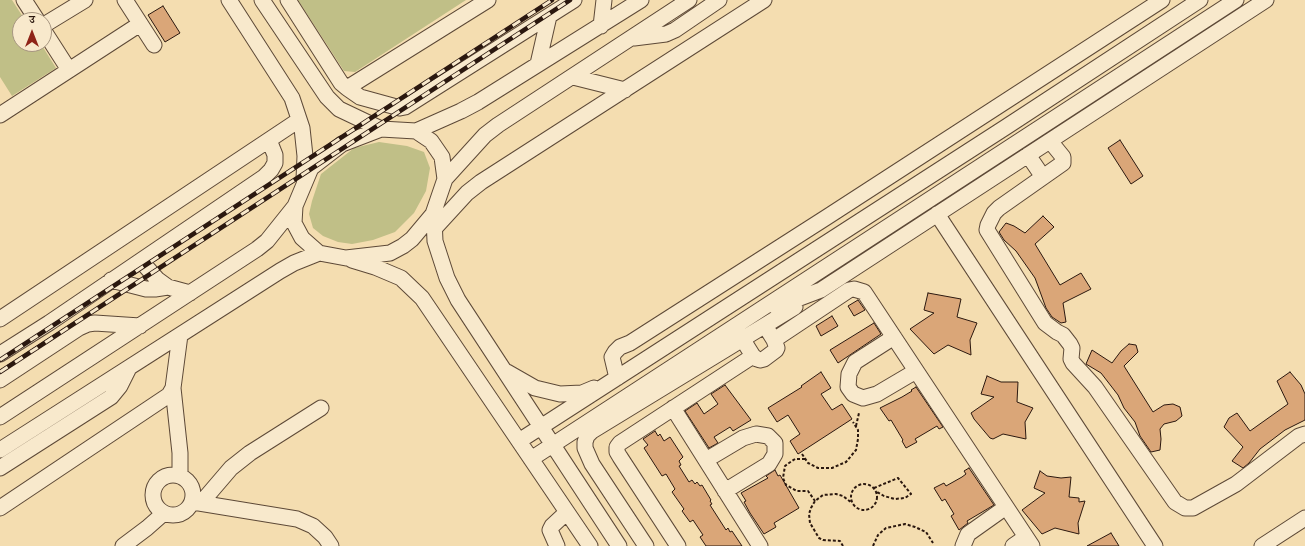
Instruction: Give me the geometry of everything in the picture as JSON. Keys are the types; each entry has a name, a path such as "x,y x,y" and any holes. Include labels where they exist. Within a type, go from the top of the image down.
{"street":[{"path":"24,0 32,12"},
{"path":"52,20 84,0"},
{"path":"125,0 154,45"},
{"path":"229,0 292,98 302,128 305,156 304,186"},
{"path":"262,0 327,97 339,109 381,129 416,131 478,102 641,0"},
{"path":"288,0 346,88 360,96 383,104 403,108 574,0"},
{"path":"346,88 488,0"},
{"path":"601,26 604,0"},
{"path":"445,179 485,136 498,125 574,77 689,0"},
{"path":"631,38 666,34 675,30 719,0"},
{"path":"346,258 390,252 403,246 481,182 764,0"},
{"path":"614,380 612,357 614,352 620,347 630,343 1162,0"},
{"path":"519,441 999,132 1200,0"},
{"path":"531,459 1236,0"},
{"path":"646,546 592,464 585,448 585,442 587,436 592,431 765,326 1266,0"},
{"path":"538,64 549,16"},
{"path":"2,108 69,70 140,24"},
{"path":"52,43 69,70"},
{"path":"574,77 625,90"},
{"path":"0,320 299,120"},
{"path":"0,417 257,249 267,241 295,206 311,168 342,144 381,129"},
{"path":"416,131 432,141 442,157 445,179 434,222 435,241 447,278 458,300 619,546"},
{"path":"0,354 264,177 275,163 275,155 269,140"},
{"path":"1050,141 1063,157 1063,163 994,213 988,224 987,230 1045,323 1063,335 1070,344 1072,348 1071,359 1073,363 1095,387 1175,502 1185,508 1193,508 1236,484 1299,436 1305,434"},
{"path":"1028,155 1043,177"},
{"path":"295,206 294,222 302,238 319,253 346,258 375,267 401,278 422,298 590,546"},
{"path":"937,214 1155,546"},
{"path":"0,450 280,271 294,263 319,253"},
{"path":"140,260 157,279 168,287 190,294"},
{"path":"111,280 146,288 155,289 168,287"},
{"path":"774,340 849,290 854,288 864,292 1029,542 1013,546"},
{"path":"749,317 821,290"},
{"path":"0,380 79,328 88,324 95,323 140,326"},
{"path":"743,340 753,356 760,360 776,350 774,340 765,326"},
{"path":"180,335 173,388 180,453 180,476"},
{"path":"894,337 855,362 849,374 848,387 854,394 863,398 877,394 916,371"},
{"path":"678,546 617,452 617,446 753,356"},
{"path":"0,468 111,397 120,386 129,367"},
{"path":"505,371 535,388 560,394 582,393 614,380"},
{"path":"0,508 166,398 173,388"},
{"path":"197,502 192,489 185,479 180,476 167,476 162,478 156,483 153,490 154,503 158,509 170,515 177,515 184,512 197,502 231,468 250,453 321,408"},
{"path":"673,408 760,546"},
{"path":"706,460 743,438 756,434 768,436 775,443 775,454 769,464 759,472 725,491"},
{"path":"574,476 592,464"},
{"path":"197,502 297,519 313,526 325,537 331,546"},
{"path":"963,546 968,534 1006,507"},
{"path":"557,546 550,530 552,526 567,512"},
{"path":"123,546 164,513"},
{"path":"1262,546 1305,518"}],"path":[{"path":"856,427 859,413"},
{"path":"802,454 808,463 818,468 832,468 846,462 856,450 858,439 858,430 853,422"},
{"path":"805,459 796,460 785,466 783,478 786,485 797,491 808,492 815,501"},
{"path":"852,503 851,494 858,484 867,484 884,496 894,499 905,498 911,494 898,478 874,488"},
{"path":"843,546 840,541 823,540 819,538 810,523 810,508 815,501 823,495 836,494 842,496 858,508 867,509 871,508 877,501 877,492"},
{"path":"873,546 878,535 886,528 904,524 926,532 933,543"}],"shaded area":[{"path":"0,0 12,0 20,12 12,12 12,52 46,52 56,68 12,96 0,77"},
{"path":"298,0 466,0 355,72 344,71"},
{"path":"379,142 407,146 424,152 430,168 426,191 414,213 395,232 373,240 352,244 338,242 323,236 313,228 309,214 321,174 354,148"}],"building":[{"path":"163,6 180,33 165,42 148,15"},
{"path":"1120,140 1143,176 1131,184 1108,148"},
{"path":"1043,216 1054,227 1035,244 1060,285 1081,273 1091,289 1063,303 1066,322 1061,323 1052,317 1046,308 1035,278 1016,251 1004,240 999,232 1006,223 1025,233"},
{"path":"928,293 961,299 957,317 977,323 970,340 971,355 948,345 934,354 910,329 934,313 924,310"},
{"path":"858,300 865,310 854,316 848,306"},
{"path":"832,316 838,326 821,336 816,326"},
{"path":"874,323 881,334 838,363 830,350"},
{"path":"1129,344 1136,345 1138,352 1124,366 1153,412 1164,405 1173,404 1180,407 1182,416 1176,421 1164,424 1160,429 1160,450 1151,452 1140,436 1135,422 1124,408 1118,395 1101,373 1086,364 1092,350 1112,363 1121,351"},
{"path":"821,372 831,388 821,394 832,410 842,404 852,419 798,454 790,441 800,434 788,415 777,422 768,408 802,387 801,386"},
{"path":"1290,372 1301,385 1305,394 1305,420 1285,430 1260,449 1243,468 1232,461 1243,447 1224,427 1229,418 1237,413 1250,431 1288,404 1277,381"},
{"path":"987,376 1001,382 1018,382 1017,402 1033,408 1025,422 1026,439 1003,434 993,439 990,438 974,419 971,413 994,397 981,394"},
{"path":"725,385 751,420 733,431 730,427 714,437 718,443 709,448 685,411 697,403 704,414 718,404 711,394"},
{"path":"916,387 943,427 939,429 937,426 915,439 917,442 906,448 891,420 889,421 880,408 902,397"},
{"path":"655,431 658,436 660,434 664,441 670,437 683,457 679,461 681,465 679,466 689,482 692,480 695,484 697,482 700,486 702,485 711,500 710,501 712,504 710,505 726,530 728,528 730,532 732,531 742,546 706,546 700,537 703,535 693,520 690,522 682,511 684,509 672,492 675,489 666,474 662,476 644,448 648,445 643,439"},
{"path":"969,468 994,505 967,521 968,523 959,530 951,516 954,514 945,499 942,501 934,488 944,483 946,486 962,477 966,474 964,471"},
{"path":"775,470 778,476 780,475 799,508 774,523 776,527 764,534 750,513 744,502 746,501 741,493 768,478 766,476"},
{"path":"1040,471 1047,476 1061,478 1071,477 1069,497 1079,498 1079,502 1085,501 1078,523 1079,534 1055,528 1042,534 1022,510 1045,493 1034,488"},
{"path":"1111,533 1119,546 1087,546"}],"railway":[{"path":"0,360 552,0"},
{"path":"0,372 570,0"}]}
